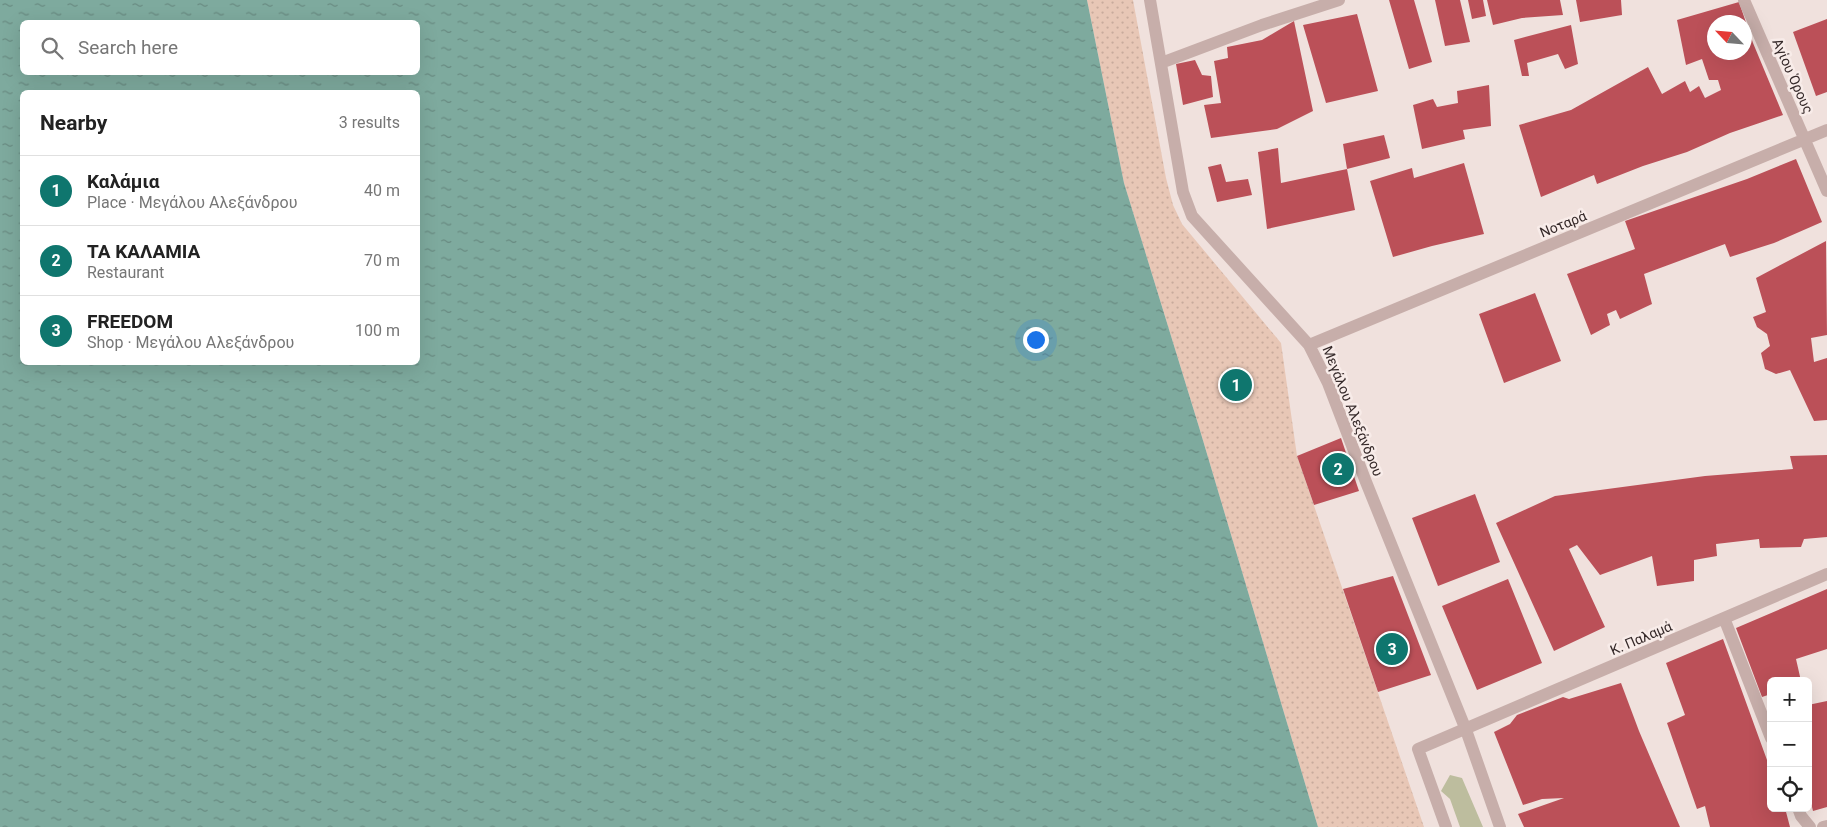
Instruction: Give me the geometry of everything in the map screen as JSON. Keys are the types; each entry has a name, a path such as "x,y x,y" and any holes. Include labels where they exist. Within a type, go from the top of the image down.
{"street":[{"name":"Μεγάλου Αλεξάνδρου","path":"1150,0 1183,192 1192,216 1310,345 1328,383 1466,730 1500,827"},
{"path":"1161,63 1262,25 1338,0"},
{"name":"Αγίου Όρους","path":"1744,0 1827,191"},
{"name":"Νοταρά","path":"1310,345 1827,130"},
{"name":"Κ. Παλαμά","path":"1466,730 1827,574"},
{"path":"1724,618 1767,728"},
{"path":"1446,827 1418,749 1466,730"},
{"path":"1800,812 1810,827"},
{"path":"1822,827 1827,826"}],"green space":[{"path":"1450,775 1462,778 1483,827 1460,827 1450,799 1441,791"}],"sand":[{"path":"1087,0 1133,0 1166,178 1173,205 1182,224 1281,343 1297,456 1424,827 1318,827 1124,183"}],"water":[{"path":"0,0 1087,0 1124,183 1318,827 0,827"}],"building":[{"path":"1389,0 1414,0 1432,62 1409,69"},
{"path":"1435,0 1460,0 1470,42 1445,46"},
{"path":"1468,0 1483,0 1486,16 1472,19"},
{"path":"1487,0 1560,0 1563,15 1522,18 1493,25"},
{"path":"1576,0 1621,0 1622,15 1580,22"},
{"path":"1739,2 1743,15 1707,15 1707,60 1752,60 1752,40 1783,115 1730,133 1687,152 1643,166 1597,184 1594,175 1541,197 1519,125 1571,110 1648,67 1662,94 1685,81 1690,92 1699,86 1705,98 1721,90 1718,80 1709,80 1702,59 1686,65 1677,20"},
{"path":"1357,14 1378,91 1326,103 1303,25"},
{"path":"1827,19 1827,92 1816,96 1793,32"},
{"path":"1294,21 1313,111 1277,129 1211,138 1204,105 1221,103 1214,61 1228,58 1227,47 1262,40"},
{"path":"1571,25 1578,64 1565,69 1558,54 1527,63 1529,76 1522,76 1514,40"},
{"path":"1195,60 1202,75 1211,76 1213,97 1183,105 1176,64"},
{"path":"1489,85 1491,126 1463,130 1465,139 1422,149 1413,105 1433,99 1437,107 1458,103 1457,91"},
{"path":"1384,135 1390,158 1347,169 1343,144"},
{"path":"1278,148 1281,183 1347,169 1355,210 1267,229 1258,152"},
{"path":"1796,159 1822,222 1774,243 1730,257 1725,244 1644,274 1652,304 1620,319 1616,310 1607,314 1610,325 1591,335 1567,274 1635,249 1625,221 1747,179"},
{"path":"1464,163 1484,234 1393,257 1370,181 1412,168 1414,178"},
{"path":"1221,164 1226,182 1248,179 1252,195 1217,202 1208,167"},
{"path":"1826,241 1827,335 1811,338 1814,362 1827,358 1827,420 1814,421 1790,370 1776,374 1765,369 1761,353 1770,346 1767,334 1757,327 1753,317 1766,312 1756,278"},
{"path":"1535,293 1561,361 1504,383 1479,314"},
{"path":"1341,438 1359,491 1314,505 1297,456"},
{"path":"1827,455 1827,537 1804,539 1801,547 1760,548 1759,539 1716,544 1717,556 1694,560 1694,581 1657,586 1652,556 1600,575 1577,545 1569,549 1605,627 1554,651 1496,523 1555,496 1705,476 1793,469 1790,456"},
{"path":"1475,494 1500,562 1438,586 1412,518"},
{"path":"1393,576 1431,675 1378,692 1343,589"},
{"path":"1508,579 1542,663 1477,690 1442,606"},
{"path":"1827,589 1827,649 1796,659 1800,677 1767,677 1767,695 1762,697 1736,628"},
{"path":"1723,639 1767,760 1767,812 1786,812 1790,827 1710,827 1705,806 1697,809 1667,723 1685,715 1666,663"},
{"path":"1621,683 1639,731 1680,827 1524,827 1518,814 1564,798 1542,799 1523,805 1494,732 1510,724 1517,715 1563,697 1569,699"},
{"path":"1827,701 1827,807 1813,811 1812,807 1812,704"}],"place":[{"name":"Καλάμια","path":"1236,385"},
{"name":"ΤΑ ΚΑΛΑΜΙΑ","path":"1338,469"},
{"name":"FREEDOM","path":"1392,649"}]}
